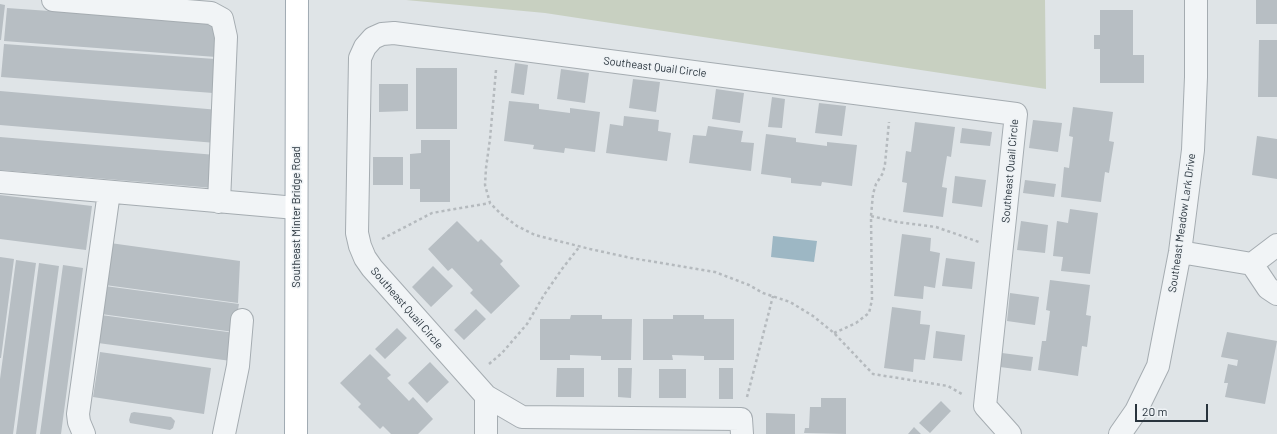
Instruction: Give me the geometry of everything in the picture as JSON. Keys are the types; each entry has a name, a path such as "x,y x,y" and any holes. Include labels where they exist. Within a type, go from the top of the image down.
{"main road":[{"name":"Southeast Minter Bridge Road","path":"296,434 297,0"}],"street":[{"path":"53,0 211,13 222,19 226,37 219,202"},
{"name":"Southeast Meadow Lark Drive","path":"1120,434 1136,411 1158,366 1180,252 1193,150 1196,77 1196,0"},
{"name":"Southeast Quail Circle","path":"741,426 522,417 486,396 372,268 365,258 362,249 357,233 360,58 365,47 374,38 382,34 394,33 1016,114 985,406"},
{"path":"0,182 296,208"},
{"path":"84,434 79,422 78,414 109,192"},
{"path":"1180,252 1252,264 1277,245"},
{"path":"1252,264 1268,288 1277,294"},
{"path":"224,434 238,366 242,320"},
{"path":"486,396 486,434"},
{"path":"985,406 1010,434"}],"path":[{"path":"498,46 485,185 490,202 501,214 517,226 535,235 631,258 715,272 749,285 763,293 790,302 813,316 834,333 873,374 948,386 985,406"},
{"path":"834,333 856,323 869,313 872,300 871,216 873,194 882,172 886,155 892,98"},
{"path":"362,249 432,213 490,202"},
{"path":"871,216 897,222 936,227 1002,250"},
{"path":"472,380 502,353 527,324 544,295 580,246"},
{"path":"741,426 773,296"}],"green space":[{"path":"406,0 1045,0 1046,89 545,13"}],"water":[{"path":"773,236 817,241 814,262 771,257"}],"building":[{"path":"1256,0 1277,0 1277,24 1256,24"},
{"path":"0,4 5,5 1,40 0,40"},
{"path":"7,8 218,23 216,57 4,41"},
{"path":"1100,10 1133,10 1133,55 1144,55 1144,83 1100,83 1100,49 1094,49 1094,35 1100,35"},
{"path":"1259,40 1277,40 1277,97 1258,97"},
{"path":"4,44 215,59 213,93 1,77"},
{"path":"515,63 528,65 524,95 511,93"},
{"path":"416,68 457,68 457,129 416,129"},
{"path":"561,69 589,73 585,103 557,99"},
{"path":"633,79 660,82 656,112 629,108"},
{"path":"379,84 408,84 408,111 379,112"},
{"path":"716,89 744,93 740,123 712,119"},
{"path":"0,91 219,110 216,143 0,125"},
{"path":"772,97 785,99 782,128 768,127"},
{"path":"509,101 539,104 539,109 570,113 570,108 600,112 595,152 565,148 564,153 533,149 534,145 504,141"},
{"path":"819,103 846,106 842,136 815,133"},
{"path":"1073,107 1113,112 1109,141 1114,142 1109,173 1105,172 1101,202 1061,197 1064,167 1069,168 1073,137 1069,136"},
{"path":"624,116 659,120 658,131 671,133 667,161 606,153 610,124 623,126"},
{"path":"1033,120 1062,123 1058,152 1029,148"},
{"path":"915,122 955,127 951,157 947,156 942,187 947,188 943,217 903,212 907,183 902,182 906,151 911,152"},
{"path":"708,126 743,131 741,142 754,143 751,171 689,163 693,135 706,136"},
{"path":"962,128 992,132 990,146 960,143"},
{"path":"766,134 796,138 796,142 827,146 827,142 857,145 852,186 822,182 821,186 791,183 791,178 761,174"},
{"path":"1257,136 1277,139 1277,179 1252,175"},
{"path":"0,137 216,155 213,188 0,170"},
{"path":"421,140 450,140 450,202 420,202 420,189 410,189 410,154 421,153"},
{"path":"373,157 403,157 403,185 373,185"},
{"path":"955,176 986,180 982,207 952,203"},
{"path":"1025,180 1056,184 1054,197 1023,193"},
{"path":"0,195 92,206 86,250 0,239"},
{"path":"1070,209 1098,213 1090,274 1061,271 1063,257 1053,256 1057,221 1068,223"},
{"path":"457,221 478,242 481,239 503,261 500,264 520,286 491,314 470,293 473,290 452,268 448,271 428,249"},
{"path":"1021,221 1048,225 1045,253 1017,250"},
{"path":"902,234 931,238 930,251 940,253 935,288 924,286 923,299 894,296"},
{"path":"110,243 240,261 238,303 105,285"},
{"path":"0,257 14,259 1,358 0,358"},
{"path":"946,258 975,262 972,289 942,286"},
{"path":"16,260 36,263 13,434 0,434 0,379"},
{"path":"39,263 59,266 36,434 16,434"},
{"path":"63,265 83,268 61,434 40,434"},
{"path":"433,266 453,286 431,307 412,287"},
{"path":"1050,280 1090,285 1086,315 1091,316 1087,347 1082,346 1078,376 1038,370 1042,341 1046,341 1050,311 1046,310"},
{"path":"105,286 239,304 234,332 101,314"},
{"path":"1010,293 1039,297 1035,325 1007,321"},
{"path":"892,307 921,311 920,324 930,325 925,360 914,359 913,372 884,368"},
{"path":"476,309 486,319 464,340 454,330"},
{"path":"101,315 235,333 231,361 98,343"},
{"path":"571,315 602,315 602,319 632,319 631,360 601,360 601,356 570,355 570,360 540,360 540,319 570,319"},
{"path":"673,315 704,315 704,319 734,319 734,360 704,360 704,356 672,355 673,360 643,360 643,319 673,319"},
{"path":"397,328 407,338 385,359 375,349"},
{"path":"936,331 965,335 962,361 933,358"},
{"path":"1227,332 1277,341 1265,404 1225,397 1228,383 1224,383 1228,364 1237,366 1238,360 1221,357"},
{"path":"100,352 211,368 204,414 93,397"},
{"path":"1002,353 1033,357 1031,371 1000,367"},
{"path":"370,354 391,375 387,378 409,401 413,397 433,419 418,434 391,434 383,426 380,429 358,407 361,404 340,383"},
{"path":"430,362 449,382 427,403 408,383"},
{"path":"557,368 584,368 584,397 556,397"},
{"path":"618,368 632,368 631,398 618,397"},
{"path":"719,368 733,368 733,399 719,399"},
{"path":"659,369 686,369 686,398 659,398"},
{"path":"821,398 846,398 846,434 804,433 805,428 809,428 810,407 821,407"},
{"path":"941,401 951,411 930,433 919,423"},
{"path":"134,412 171,417 175,421 173,428 170,430 130,423 129,420 131,413"},
{"path":"766,413 795,414 795,434 766,434"},
{"path":"914,427 921,434 908,434"}]}
